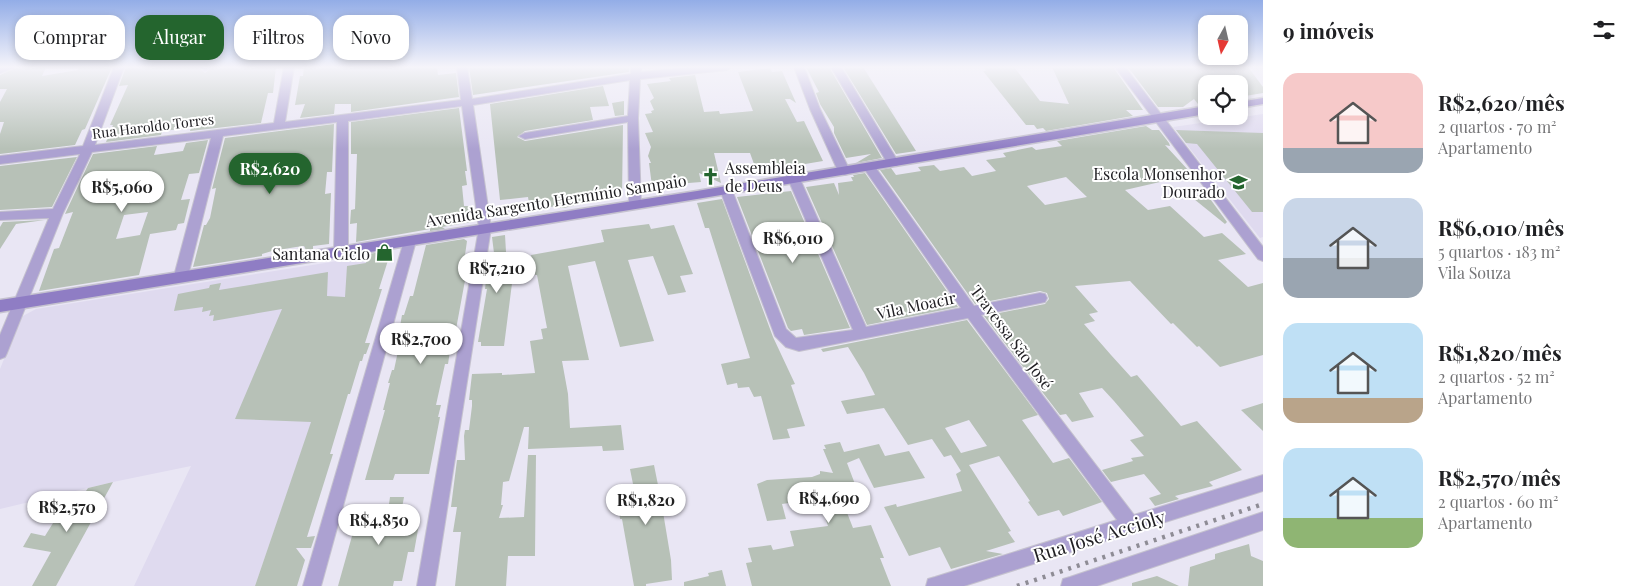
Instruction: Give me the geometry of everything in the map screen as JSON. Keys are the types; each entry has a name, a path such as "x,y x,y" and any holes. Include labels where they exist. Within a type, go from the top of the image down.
{"main road":[{"path":"1248,104 1263,101"},
{"name":"Avenida Sargento Hermínio Sampaio","path":"0,306 869,167 1198,111"}],"street":[{"path":"0,353 57,213 88,149 109,94"},
{"path":"279,126 284,94"},
{"path":"426,586 486,228 465,94"},
{"name":"Rua Haroldo Torres","path":"0,160 451,105 505,94"},
{"path":"635,94 635,205"},
{"path":"809,94 844,171"},
{"path":"852,94 893,163"},
{"path":"1140,94 1263,256"},
{"path":"524,136 634,118"},
{"path":"341,252 343,119"},
{"path":"181,276 218,133"},
{"name":"Travessa São José","path":"869,167 971,312 1131,525"},
{"path":"794,179 862,334"},
{"name":"Vila Moacir","path":"726,190 780,332 791,343 799,344 862,334 1040,298"},
{"path":"0,216 57,213"},
{"path":"312,586 410,241"},
{"name":"Rua José Accioly","path":"935,586 1263,483"},
{"path":"1070,586 1263,522"}],"shaded area":[{"name":"Escola Monsenhor Dourado","path":"1263,114 1263,237 1260,238 1173,127 1198,123 1198,125 1248,125 1248,116"},
{"path":"369,256 255,586 134,586 191,466 113,482 0,509 0,369 21,317 36,309"}],"building":[{"path":"4,94 100,94 85,129 82,130 75,145 0,154 0,134 4,122 0,122 0,102"},
{"path":"124,94 268,94 261,123 190,131 191,128 162,131 161,135 106,142 113,125 110,125"},
{"path":"297,94 459,94 459,97 351,112 351,104 335,104 334,114 300,118 305,104 295,105"},
{"path":"551,94 606,94 609,106 590,107 593,120 525,131 517,137 525,141 623,125 622,197 576,203 576,205 564,208 557,208 557,206 530,210 528,197 500,200 490,104"},
{"path":"652,94 700,94 704,112 719,111 720,114 753,111 747,94 792,94 796,103 790,99 785,99 797,122 804,121 823,161 775,169 773,163 754,164 750,153 714,153 721,183 699,173 701,182 652,186 649,163 651,163 648,156 651,147 645,133 653,132 645,114 652,113 651,111 654,110 650,101 654,98"},
{"path":"816,94 845,94 882,158 856,163 871,154 846,158 834,133 834,127"},
{"path":"860,94 880,94 916,151 896,154"},
{"path":"1002,94 1035,94 1040,101 1069,104 1065,94 1132,94 1143,110 1126,110 1133,116 1046,131 1043,128 1037,129 1034,125 1026,125"},
{"path":"1149,94 1198,94 1198,104 1194,99 1183,107 1158,107"},
{"path":"624,101 624,115 615,116 612,103"},
{"path":"459,108 467,171 465,171 467,185 462,186 464,206 469,206 471,222 442,227 445,229 430,231 430,229 356,242 357,223 350,224 351,210 355,209 357,154 351,154 351,122"},
{"path":"334,124 332,172 327,172 325,194 331,193 329,244 313,246 313,249 306,250 304,246 272,251 262,254 262,256 193,267 204,225 206,225 210,218 216,188 212,189 225,138"},
{"path":"1146,126 1152,130 1159,130 1170,146 1165,145 1189,171 1156,179 1160,182 1125,190 1148,210 1170,206 1204,237 1222,233 1246,254 1218,260 1248,287 1263,283 1263,355 1220,367 1173,323 1171,324 1130,281 1075,286 1098,312 1089,314 1095,321 1084,324 1111,355 1131,377 1137,375 1181,426 1197,421 1242,470 1209,482 1213,486 1175,496 1179,499 1155,506 1149,498 1161,494 1144,474 1111,482 1102,470 1133,461 1131,458 1144,456 1130,440 1144,436 1102,388 1079,393 1094,417 1072,422 1066,414 1060,415 984,316 1045,304 1049,299 1047,293 1040,291 975,304 880,170 891,168 896,175 921,171 918,167 934,165 940,171 964,167 972,176 996,171 986,160 1006,157 1003,153 1032,147 1036,150 1062,146 1057,141","holes":["1066,177 1087,197 1045,205 1027,186"]},
{"name":"Escola Monsenhor Dourado","path":"1176,130 1263,133 1263,212 1252,212 1197,144 1186,143"},
{"path":"208,140 199,173 189,174 181,200 190,199 184,223 178,224 176,230 150,234 139,275 39,291 54,249 59,248 73,212 65,214 93,154 157,146 154,155 183,151 186,143","holes":["148,212 140,235 116,239 124,215"]},
{"path":"77,157 52,207 0,210 0,166"},
{"path":"865,173 958,307 867,325 806,187 834,183 839,195 838,183 853,181 851,177 854,177 853,175"},
{"path":"791,191 850,328 804,335 802,329 791,331 788,328 737,197"},
{"path":"1189,195 1208,196 1227,222 1225,224"},
{"path":"722,199 773,337 795,384 791,385 805,426 787,429 790,438 773,440 761,396 754,397 749,387 738,388 737,383 727,385 721,364 750,358 709,228 705,228 697,203"},
{"path":"45,220 16,224 0,249 0,227 3,222"},
{"path":"649,224 651,229 674,225 693,274 680,276 686,292 668,295 653,256 628,260 654,341 620,347 595,261 568,266 589,360 562,361 568,394 570,428 621,425 624,450 603,451 602,446 528,449 529,427 524,427 509,481 503,482 501,505 503,505 499,518 524,517 528,455 536,455 535,556 508,556 506,586 455,586 461,532 453,532 457,507 451,507 457,460 465,460 464,436 465,430 469,430 472,406 472,400 469,400 472,374 535,373 530,341 543,339 541,329 547,328 537,275 535,275 531,255 604,242 601,230"},
{"path":"505,235 506,252 516,252 504,346 481,346 481,342 478,342 487,289 485,289 489,255 494,253 492,237"},
{"path":"464,239 467,241 465,255 472,255 469,275 466,275 452,351 450,351 448,364 445,364 436,405 441,405 438,417 440,417 429,474 395,474 393,480 365,480 385,410 383,410 390,383 388,383 392,370 394,370 402,332 399,332 402,315 404,315 410,296 413,296 426,245"},
{"path":"386,251 390,254 379,289 382,289 365,343 370,343 366,354 364,354 362,361 360,361 350,394 348,394 330,454 333,454 307,537 315,536 311,548 296,548 305,560 297,586 255,586 311,422 235,419 282,309 213,321 214,315 209,316 211,310 202,312 203,307 174,311 178,294 209,288 210,285 221,283 219,290 328,272 327,296 345,297 347,266 366,263 369,254"},
{"path":"967,320 1038,415 1022,420 1053,463 1069,458 1102,502 1063,516 1059,510 1038,516 999,456 969,465 1011,531 1008,532 1015,542 986,551 1003,554 951,569 940,547 909,556 884,507 896,504 897,507 962,491 956,474 961,471 951,455 944,457 932,439 908,445 884,408 847,414 841,401 875,395 848,347 823,352 821,349","holes":["969,420 987,446 961,453 945,428"]},
{"path":"1263,403 1263,431 1241,410"},
{"path":"840,442 844,452 879,444 885,456 909,451 925,478 874,488 859,458 847,463 858,492 851,493 855,503 844,505 853,528 871,525 884,558 880,558 891,586 752,586 746,563 752,562 748,548 771,545 773,550 794,546 790,531 828,526 819,499 782,504 786,519 767,521 757,484 767,480 812,477 820,474 820,471 833,473 823,449 826,449 824,445"},
{"path":"654,465 659,490 680,487 682,497 661,500 671,560 672,580 646,584 646,586 634,586 622,519 620,519 617,487 633,484 630,469"},
{"path":"113,482 56,586 32,586 51,552 23,547 31,533 45,536 71,494 84,494 88,488"},
{"path":"390,497 404,497 399,524 419,524 414,552 408,552 402,581 394,581 393,586 338,586 361,504 389,504"},
{"path":"1249,544 1251,556 1263,561 1263,586 1188,586 1190,567 1215,559 1215,554"},
{"path":"722,570 726,586 684,586 684,582 709,576 708,573"},
{"path":"1157,576 1179,586 1132,586 1132,583"}],"railway":[{"path":"1017,586 1263,504"}],"place":[{"name":"Assembleia de Deus","path":"711,176"},
{"name":"Escola Monsenhor Dourado","path":"1239,182"},
{"name":"Santana Ciclo","path":"384,253"}]}
